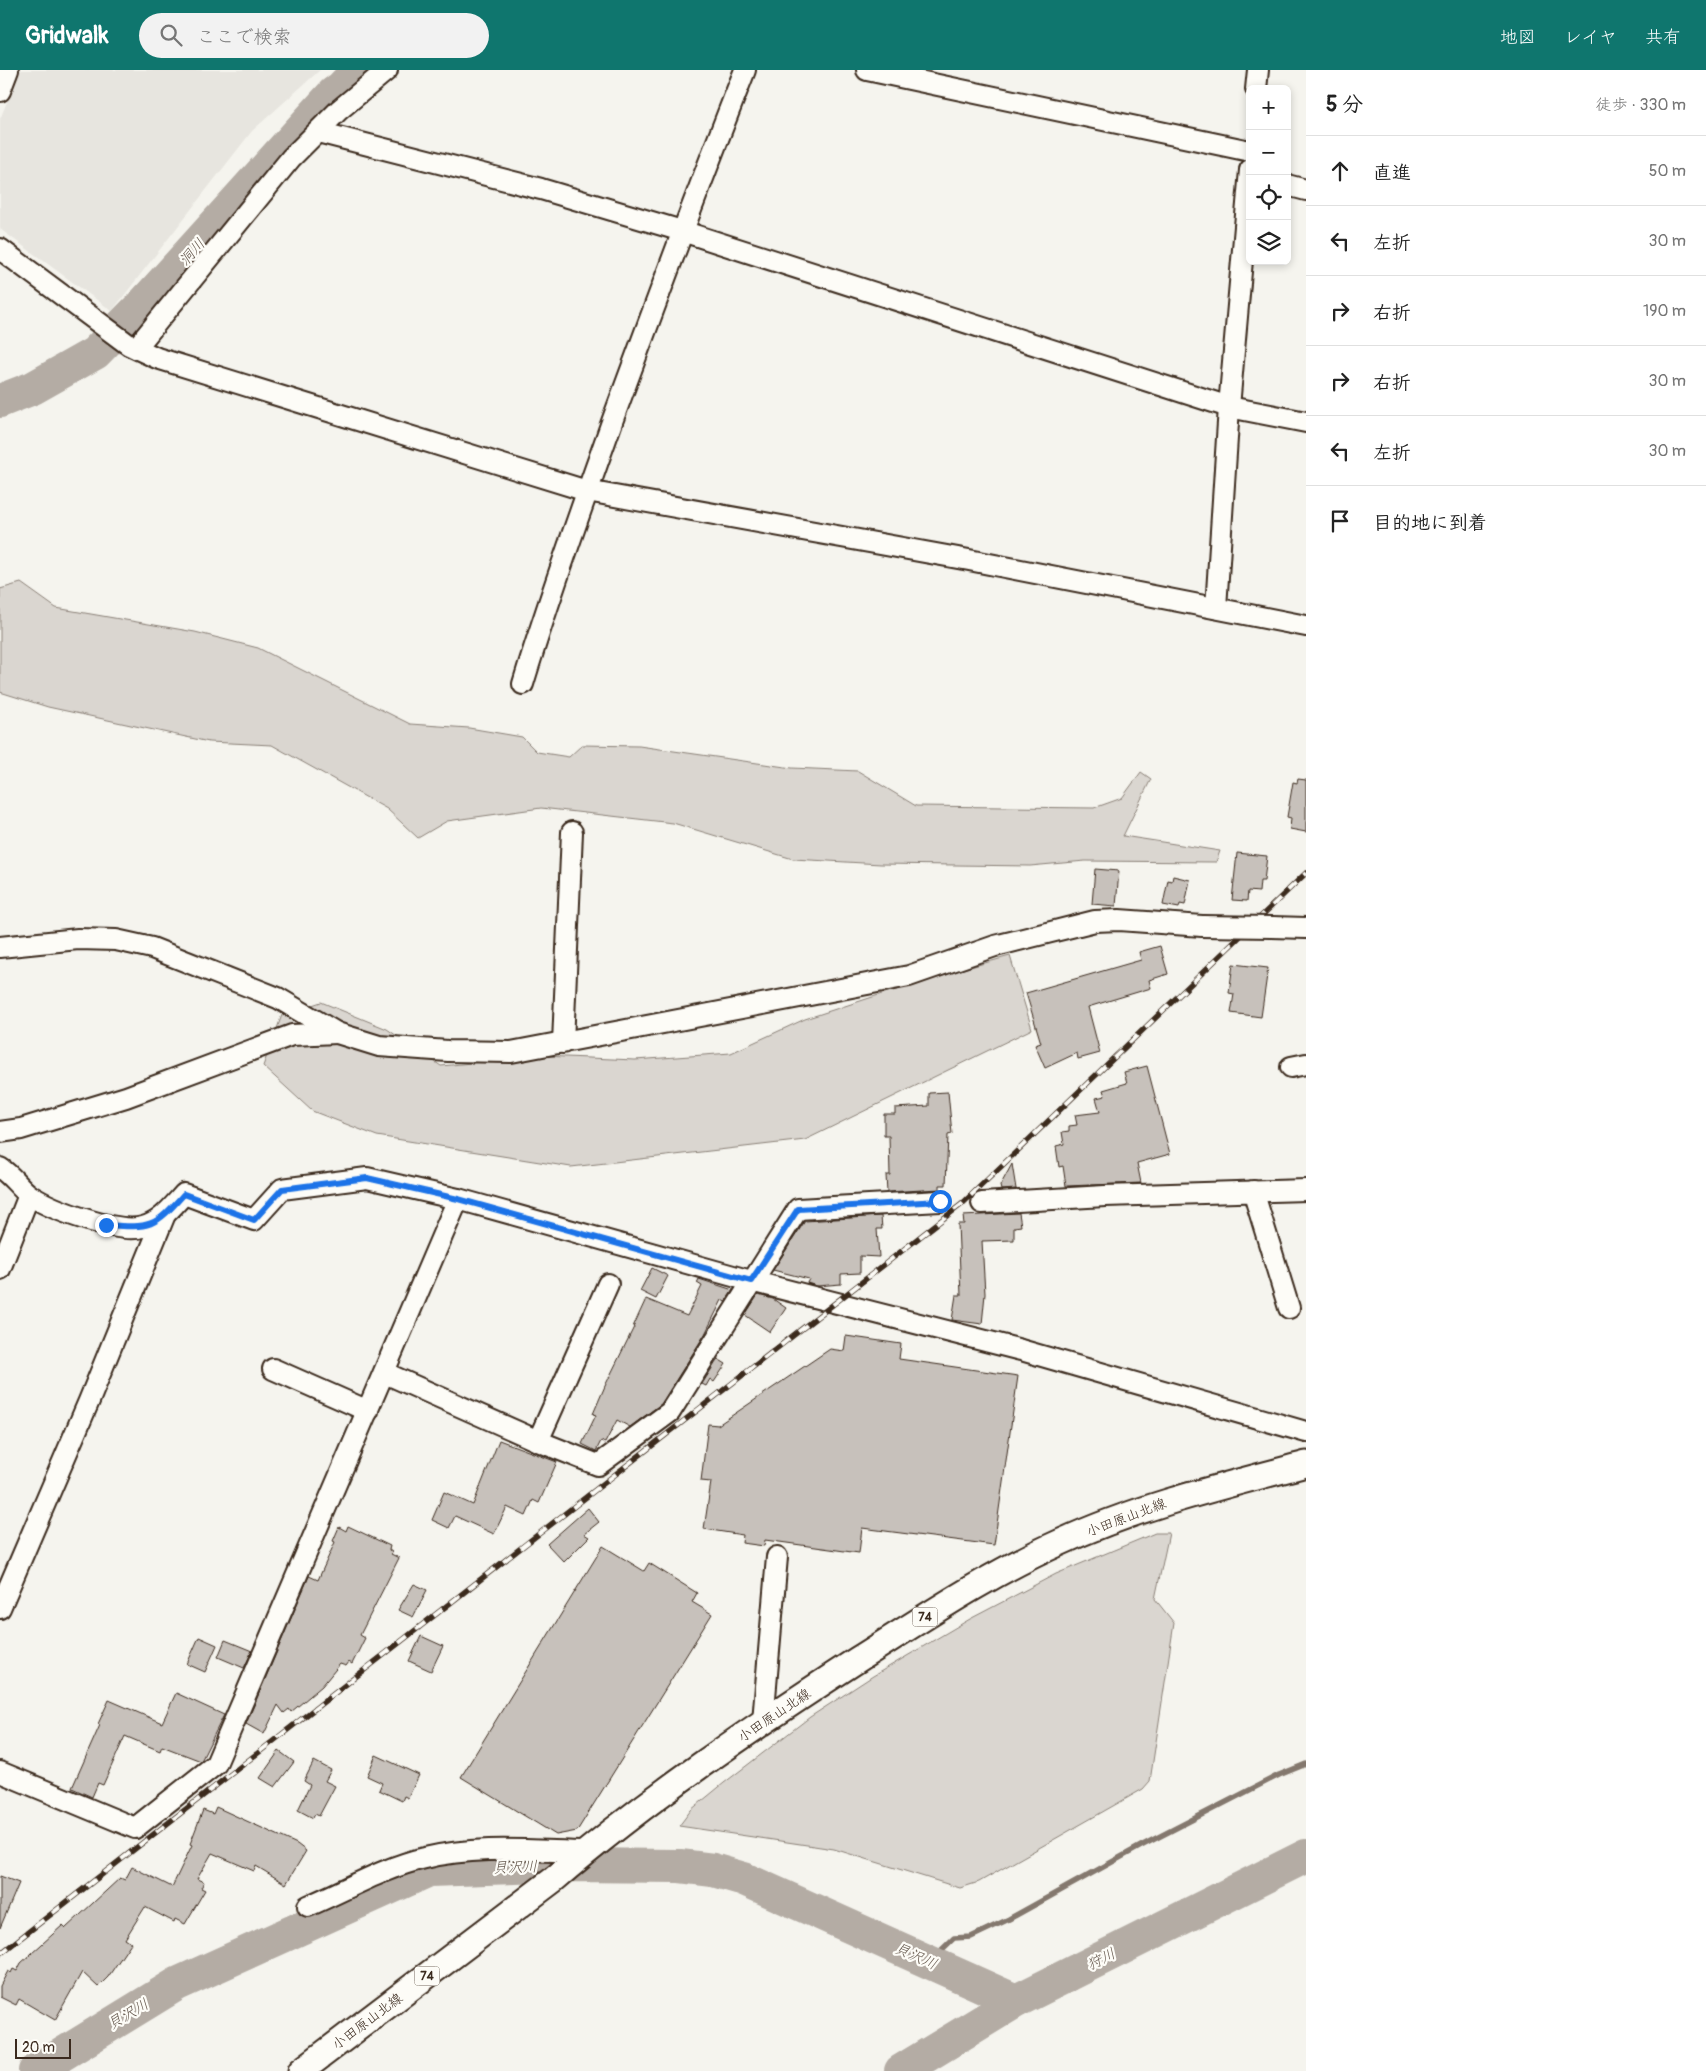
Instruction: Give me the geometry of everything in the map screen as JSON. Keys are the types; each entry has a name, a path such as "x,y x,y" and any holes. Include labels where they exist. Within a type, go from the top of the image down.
{"main road":[{"name":"小田原山北線","path":"301,2071 553,1880 586,1852 763,1721 981,1581 1062,1541 1159,1503 1306,1464"}],"street":[{"path":"0,91 8,70"},
{"path":"132,346 152,331 291,158 339,110 387,70"},
{"path":"523,684 540,626 587,491 682,231 745,70"},
{"path":"867,70 1246,149"},
{"path":"1256,85 1258,70"},
{"path":"318,132 541,189 682,231 1229,407 1306,422"},
{"path":"1291,186 1306,190"},
{"path":"1216,608 1229,407 1246,220"},
{"path":"0,248 132,346 157,358 587,491 969,560 1306,626"},
{"path":"563,1043 572,832"},
{"path":"0,947 78,939 116,940 152,948 278,998 337,1033 379,1046 448,1051 510,1052 909,976 995,946 1095,921 1119,920 1202,926 1306,928"},
{"path":"0,1132 21,1129 126,1097 292,1035 337,1033"},
{"path":"0,1168 12,1175 29,1195 73,1215 106,1225 142,1228 164,1217"},
{"path":"0,1608 89,1401 164,1217 184,1194 254,1220 282,1189 367,1178 458,1199 751,1281 1021,1350 1306,1432"},
{"path":"982,1203 1105,1196 1306,1190"},
{"path":"1254,1191 1289,1308"},
{"path":"0,1269 29,1195"},
{"path":"0,1772 136,1828 216,1764 385,1374 458,1199"},
{"path":"385,1374 538,1441 598,1465 670,1412 798,1209 940,1201"},
{"path":"538,1441 608,1284"},
{"path":"273,1369 368,1412"},
{"path":"763,1721 777,1557"},
{"path":"308,1906 390,1870 425,1858 476,1852 586,1852"}],"shaded area":[{"path":"20,70 320,70 252,131 112,311 0,229 0,119"},
{"path":"21,583 56,608 195,632 258,648 410,724 469,728 522,737 537,752 569,757 582,745 639,746 792,768 858,771 916,806 1094,808 1122,798 1141,772 1151,779 1123,836 1220,851 1216,862 1085,861 1030,866 881,864 793,859 673,823 541,808 447,821 418,838 387,809 272,745 209,742 48,707 0,692 0,589"},
{"path":"1010,956 1032,1029 805,1140 571,1167 377,1136 312,1111 263,1066 282,1015 321,1002 387,1029 441,1066 543,1056 635,1060 731,1053 805,1019 931,978"},
{"path":"1155,1533 1169,1533 1155,1599 1174,1623 1150,1781 1143,1789 979,1882 960,1888 834,1849 679,1826 691,1810 724,1783 810,1717 873,1676 970,1619 1056,1574"}],"building":[{"path":"1298,779 1306,780 1306,832 1290,829 1291,818 1287,817 1293,782 1297,783"},
{"path":"1237,853 1267,856 1264,881 1260,881 1259,892 1248,891 1247,901 1232,900"},
{"path":"1095,869 1119,871 1116,906 1092,904"},
{"path":"1173,876 1190,880 1185,905 1180,904 1179,908 1163,905 1168,880 1172,881"},
{"path":"1160,946 1168,974 1149,980 1151,988 1088,1007 1100,1053 1078,1059 1077,1053 1045,1068 1035,1045 1041,1043 1026,993 1141,960 1139,952"},
{"path":"1233,964 1268,968 1261,1017 1231,1013 1234,994 1229,993"},
{"path":"1147,1066 1170,1154 1137,1163 1141,1183 1066,1186 1063,1166 1059,1167 1056,1146 1064,1144 1062,1132 1069,1131 1069,1126 1077,1125 1075,1115 1100,1112 1096,1098 1105,1096 1103,1090 1127,1083 1124,1072"},
{"path":"948,1092 952,1134 948,1135 946,1185 940,1185 940,1189 887,1192 886,1175 890,1175 889,1136 884,1136 884,1114 895,1114 895,1108 929,1106 929,1093"},
{"path":"1012,1164 1016,1189 1001,1190 1000,1186"},
{"path":"1019,1213 1021,1226 1014,1227 1014,1240 982,1241 985,1294 982,1324 952,1320 956,1295 961,1295 958,1224 964,1224 963,1216"},
{"path":"881,1216 882,1229 877,1229 879,1257 860,1256 860,1273 841,1274 841,1284 817,1286 807,1283 809,1279 773,1270 805,1221"},
{"path":"652,1268 668,1276 656,1299 640,1291"},
{"path":"699,1279 733,1290 725,1302 722,1300 705,1334 661,1404 630,1427 617,1420 605,1443 601,1441 596,1451 582,1444 596,1415 593,1414 605,1386 646,1299 687,1316 702,1286 697,1283"},
{"path":"758,1295 773,1299 786,1308 770,1332 745,1315"},
{"path":"846,1336 901,1344 899,1359 1018,1376 994,1545 862,1528 859,1553 765,1540 764,1546 742,1543 743,1535 704,1529 711,1482 701,1481 708,1424 718,1425 830,1349 844,1351"},
{"path":"718,1359 726,1364 714,1382 710,1379 706,1386 702,1384"},
{"path":"499,1440 557,1462 539,1503 533,1500 526,1516 507,1507 494,1534 455,1516 449,1528 432,1520 444,1492 473,1505"},
{"path":"588,1508 599,1522 584,1534 589,1537 564,1562 547,1544"},
{"path":"348,1526 390,1546 391,1554 399,1558 360,1635 365,1638 352,1664 349,1662 346,1666 340,1664 322,1686 291,1712 289,1709 284,1713 278,1705 264,1734 246,1724 309,1576 318,1580 335,1542 333,1541 339,1527 346,1531"},
{"path":"603,1546 644,1571 649,1563 697,1593 692,1602 712,1614 577,1831 556,1835 461,1777"},
{"path":"414,1584 427,1590 413,1617 398,1610"},
{"path":"421,1636 443,1646 431,1671 409,1661"},
{"path":"199,1637 217,1645 205,1672 187,1664"},
{"path":"225,1640 252,1651 244,1668 218,1657"},
{"path":"176,1693 224,1715 201,1761 162,1746 160,1751 125,1736 103,1785 98,1783 92,1797 72,1788 109,1700 162,1723"},
{"path":"279,1751 294,1762 275,1787 260,1778"},
{"path":"376,1755 419,1775 408,1798 404,1796 402,1801 379,1790 382,1783 367,1776"},
{"path":"314,1761 331,1770 325,1781 335,1786 319,1816 315,1814 313,1818 298,1810 310,1785 304,1781"},
{"path":"216,1807 297,1844 306,1851 286,1884 256,1866 254,1871 212,1853 197,1879 204,1882 201,1888 205,1890 185,1924 175,1919 174,1922 145,1907 125,1939 131,1943 108,1977 98,1987 82,1972 55,2020 19,1999 16,2005 0,1997 0,1986 8,1971 11,1973 13,1969 17,1971 21,1963 63,1925 66,1928 120,1878 125,1880 132,1867 172,1887 192,1845 190,1844 203,1810 213,1814"},
{"path":"0,1876 19,1883 0,1928"}],"waterway":[{"name":"洞川","path":"0,401 33,388 95,353 146,301 334,93 358,70"},
{"path":"929,1962 954,1938 971,1937 1009,1919 1141,1846 1279,1775 1306,1764"},
{"name":"狩川","path":"901,2071 1016,2001 1306,1856"},
{"name":"貝沢川","path":"35,2071 177,1984 429,1870 568,1865 680,1866 713,1870 744,1879 1016,2001"}],"railway":[{"path":"0,1954 962,1204 1306,873"}],"route":[{"path":"106,1225 142,1228 164,1217 184,1194 254,1220 282,1189 367,1178 458,1199 751,1281 798,1209 940,1201"}]}
